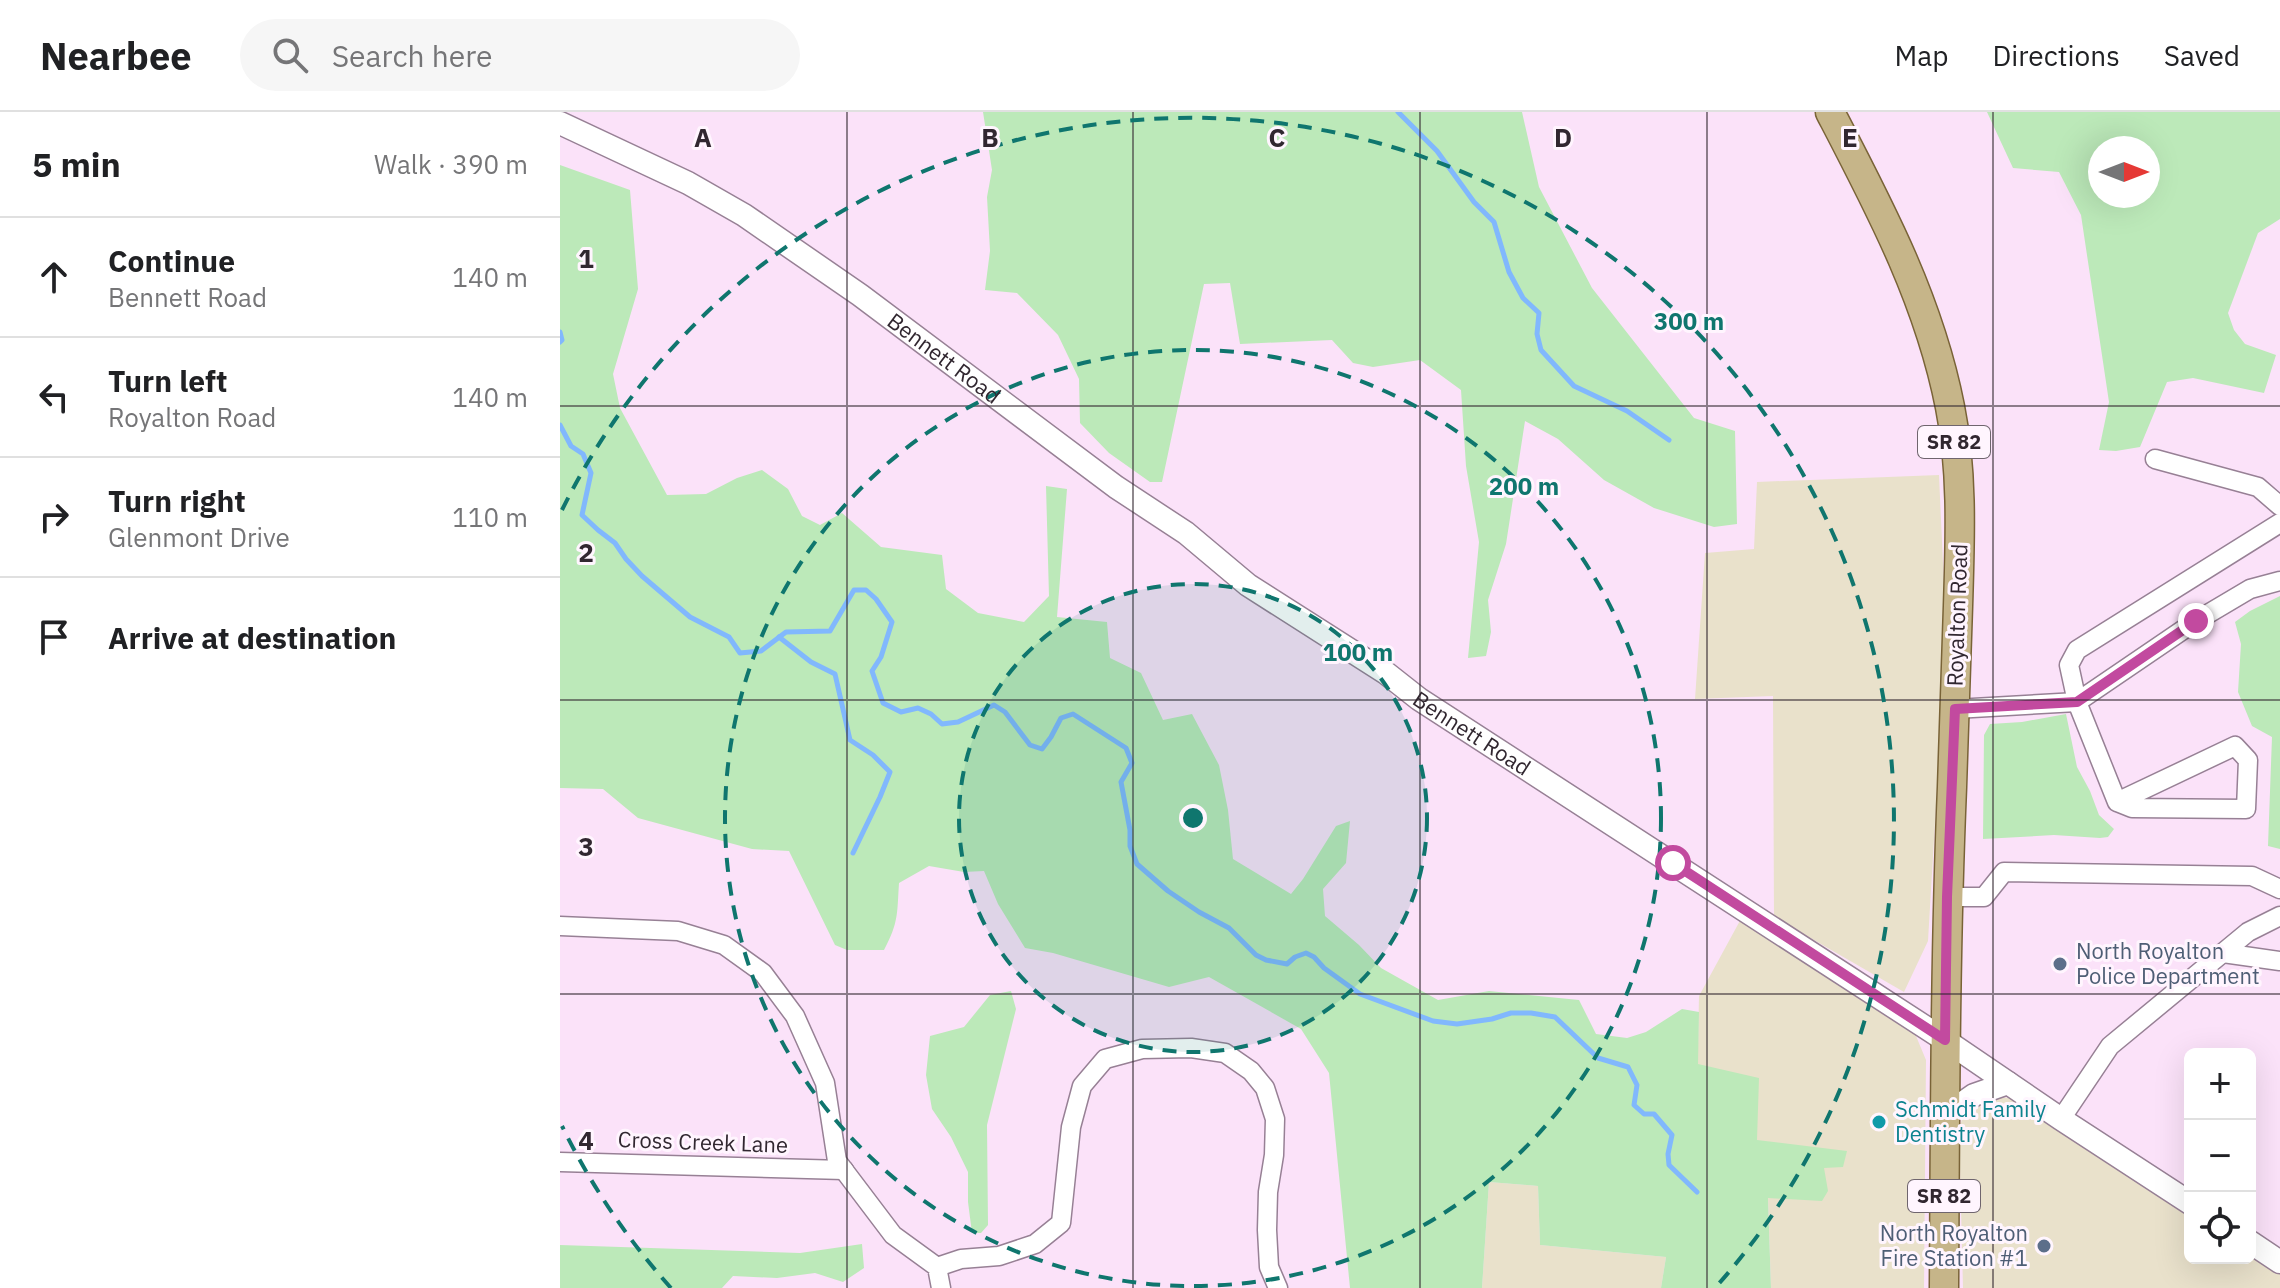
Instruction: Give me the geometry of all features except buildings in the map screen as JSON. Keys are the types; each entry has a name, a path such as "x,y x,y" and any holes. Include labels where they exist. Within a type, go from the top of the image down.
{"main road":[{"name":"Royalton Road","path":"1830,112 1915,284 1937,350 1951,410 1957,470 1960,532 1947,897 1944,1288"}],"street":[{"name":"Bennett Road","path":"560,123 688,183 744,215 860,295 1116,487 1186,533 1248,585 2184,1199"},
{"path":"2155,459 2258,487 2280,506"},
{"path":"2117,802 2235,746 2248,760 2246,809 2132,808 2117,802 2077,702 2069,665 2077,650 2280,523"},
{"path":"1955,709 2077,702 2196,621 2250,589 2280,581"},
{"path":"1947,897 1984,897 2004,872 2252,876 2280,889"},
{"path":"2061,1119 2110,1046 2248,932 2280,916"},
{"path":"560,926 678,931 724,945 763,973 795,1016 825,1083 837,1161 893,1235 937,1267 941,1288"},
{"path":"2223,953 2280,961"},
{"path":"937,1267 961,1259 999,1256 1035,1244 1061,1223 1071,1127 1082,1086 1105,1059 1142,1049 1191,1048 1225,1053 1251,1071 1265,1088 1275,1119 1267,1230 1269,1267 1278,1288"},
{"path":"1944,1116 1974,1095 2008,1083"},
{"name":"Cross Creek Lane","path":"560,1162 844,1170"},
{"path":"2256,1246 2280,1262"}],"shaded area":[{"path":"1939,475 1944,586 1942,704 1928,941 1904,992 1774,917 1773,696 1695,699 1705,553 1754,549 1757,482"},
{"path":"1742,917 1911,1024 1926,1060 1924,1288 1771,1288 1768,1197 1696,1146 1699,996"},
{"path":"1994,1096 2022,1100 2184,1207 2184,1264 2256,1264 2256,1254 2280,1270 2280,1288 1963,1288 1959,1129 1963,1116"},
{"path":"1489,1182 1538,1186 1540,1245 1666,1257 1661,1288 1482,1288"}],"green space":[{"path":"983,112 1522,112 1539,187 1592,288 1694,418 1735,431 1737,524 1714,527 1654,508 1604,480 1558,439 1525,421 1506,544 1488,600 1491,632 1486,656 1468,658 1479,542 1466,466 1461,390 1420,360 1373,367 1353,363 1332,340 1240,344 1230,283 1204,284 1162,482 1150,482 1109,453 1080,423 1079,379 1058,335 1017,293 985,290 990,251 987,197 992,170"},
{"path":"1987,112 2280,112 2280,219 2258,233 2228,313 2234,330 2245,344 2276,355 2264,393 2193,378 2167,382 2140,447 2099,450 2109,402 2081,215 2059,172 2013,168"},
{"path":"560,165 630,190 638,289 613,374 620,408 667,495 706,494 737,478 762,470 788,489 802,516 820,525 842,513 881,547 942,555 946,589 978,613 1024,622 1049,596 1046,486 1067,489 1057,617 1107,622 1110,658 1141,673 1163,720 1192,714 1219,765 1233,859 1291,894 1336,826 1350,821 1346,863 1323,889 1325,916 1381,968 1438,1000 1489,991 1579,1000 1596,1034 1627,1038 1646,1032 1682,1009 1699,1012 1698,1064 1759,1078 1757,1140 1847,1151 1843,1167 1824,1168 1828,1191 1822,1201 1768,1198 1771,1288 1661,1288 1666,1257 1540,1245 1538,1186 1489,1182 1482,1288 1350,1288 1329,1073 1301,1029 1209,977 1169,987 1053,953 1025,948 998,904 984,871 964,872 929,866 899,883 895,924 884,950 847,950 835,945 789,851 752,849 638,818 603,789 560,788"},
{"path":"2280,596 2280,849 2268,846 2272,737 2252,726 2238,692 2241,644 2235,622"},
{"path":"2066,714 2077,767 2099,815 2114,829 2108,837 2100,838 2054,835 1983,839 1984,735 1990,724"},
{"path":"1011,991 1016,1009 987,1125 988,1225 981,1233 972,1233 968,1172 951,1137 932,1109 926,1075 930,1036 964,1027 990,995"},
{"path":"862,1244 864,1268 843,1282 815,1273 777,1278 733,1276 722,1288 560,1288 560,1245 800,1253"}],"waterway":[{"path":"1398,112 1437,151 1474,202 1494,222 1509,272 1523,298 1539,313 1537,334 1541,350 1574,386 1627,411 1669,440"},
{"path":"560,332 560,342"},
{"path":"560,425 571,446 583,454 591,473 582,515 615,543 642,576 690,617 729,637 740,653 761,651 786,632 830,631 854,590 866,590 892,622 881,657 872,671 883,703 901,712 918,708 942,724 958,722 994,705 1005,712 1030,745 1042,749 1061,718 1073,714 1126,748 1132,763 1121,782 1130,846 1137,864 1168,891 1229,928 1256,955 1266,960 1287,964 1306,953 1360,994 1433,1021 1457,1024 1511,1013 1555,1017 1598,1058 1628,1067 1637,1085 1634,1105 1644,1114 1654,1114 1672,1135 1669,1165 1697,1192"},
{"path":"779,637 811,662 835,674 850,740 873,755 890,772 853,853"}],"place":[{"name":"North Royalton Police Department","path":"2060,964"},
{"name":"Schmidt Family Dentistry","path":"1879,1122"},
{"name":"North Royalton Fire Station #1","path":"2044,1246"}],"route":[{"path":"1673,863 1945,1040 1955,709 2077,702 2196,621"}]}
